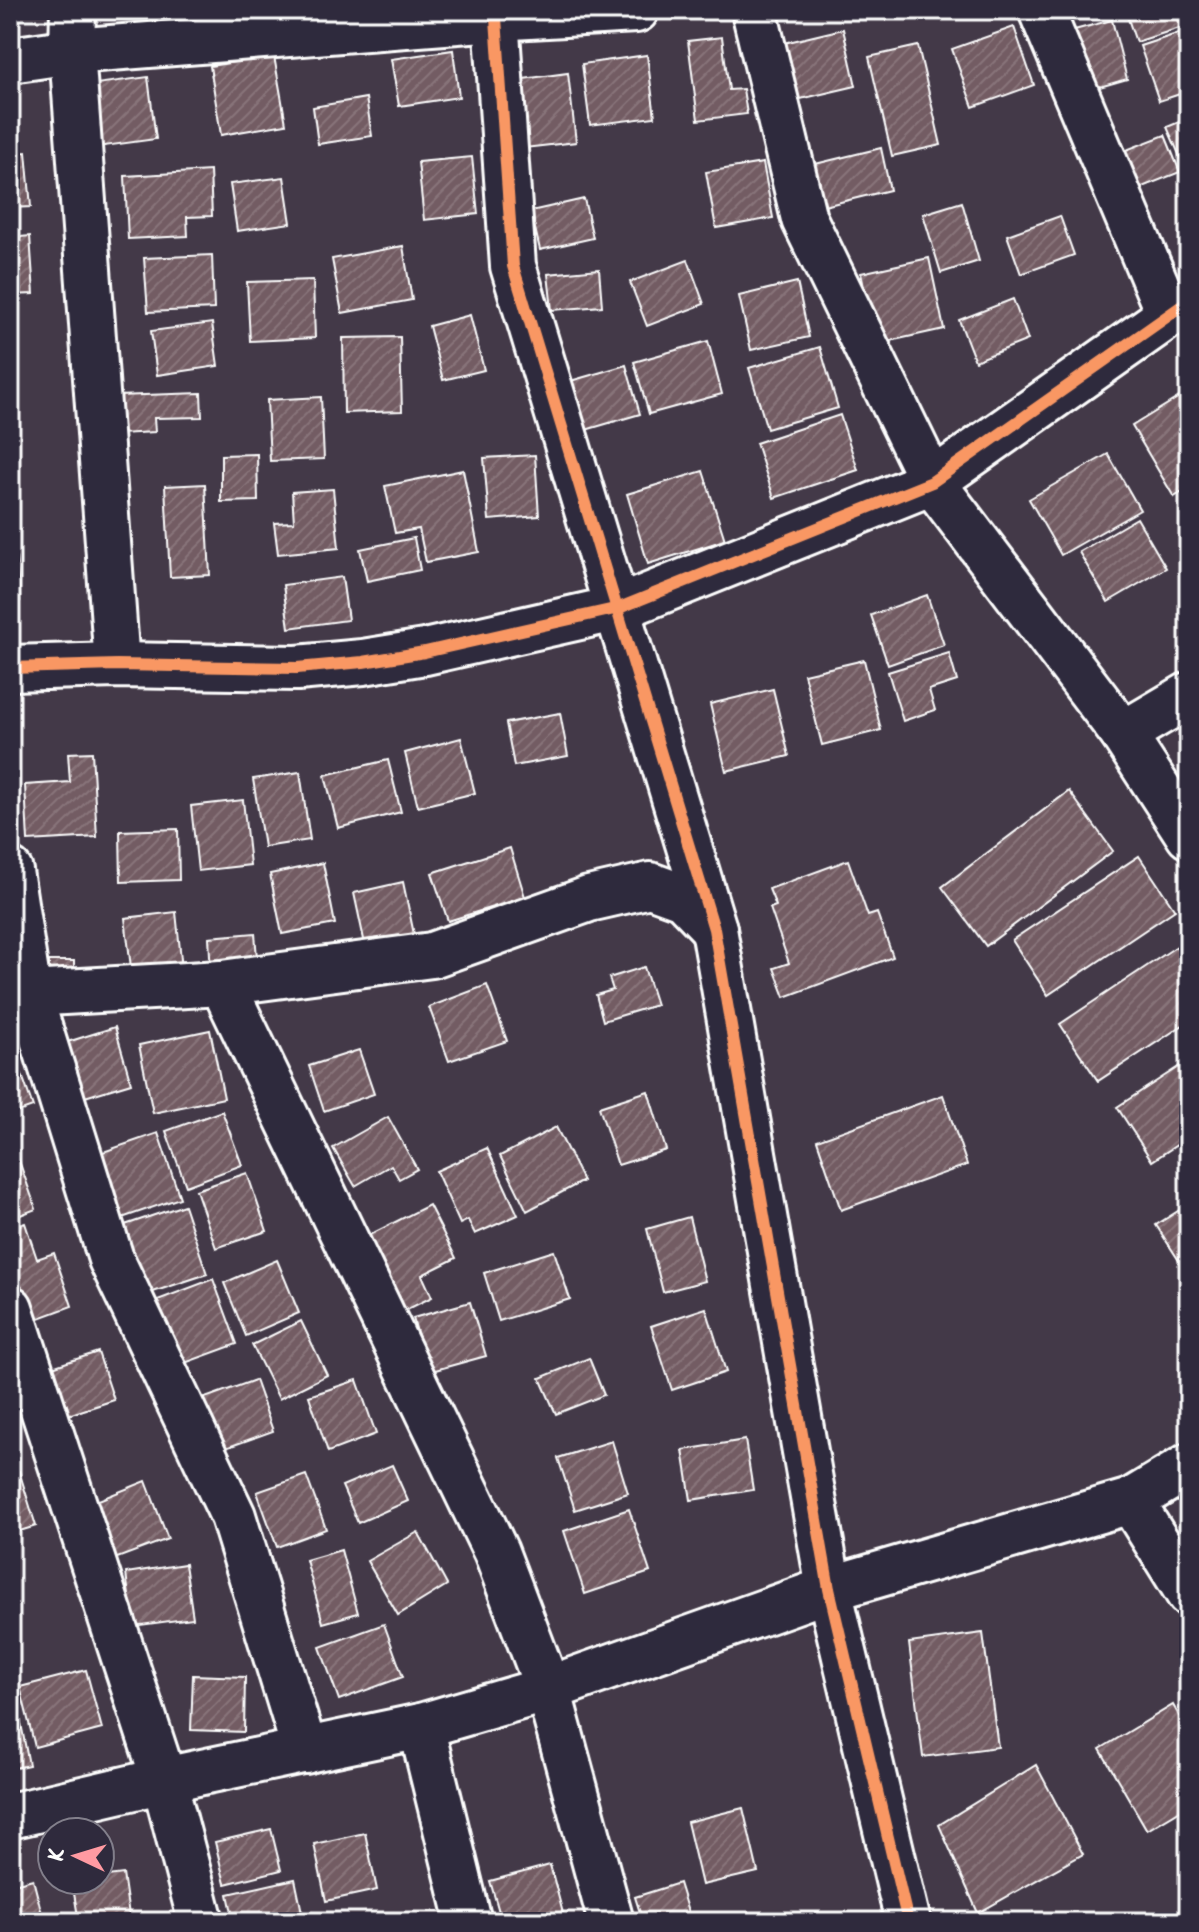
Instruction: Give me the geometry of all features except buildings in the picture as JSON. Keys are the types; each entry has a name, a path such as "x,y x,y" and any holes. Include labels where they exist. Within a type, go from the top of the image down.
{"street":[{"path":"10,60 72,30 496,18 636,10"},
{"path":"754,10 804,219 932,482 1123,734 1189,836"},
{"path":"10,668 117,665 297,668 425,652 619,608 932,482 1179,308 1041,10"},
{"path":"496,18 513,266 714,929 829,1589 908,1922"},
{"path":"72,30 117,665"},
{"path":"1123,734 1189,695"},
{"path":"10,871 20,996 111,1259 233,1516 305,1751"},
{"path":"20,996 222,983 432,955 589,899 650,885 683,897 714,929"},
{"path":"222,983 496,1552 548,1689 611,1922"},
{"path":"10,1308 164,1780 201,1922"},
{"path":"10,1816 421,1726 548,1689 829,1589 1131,1501 1189,1466"},
{"path":"1131,1501 1189,1594"},
{"path":"421,1726 469,1922"}],"cycle path":[{"path":"496,18 513,266 714,929 829,1589 908,1922"},
{"path":"10,668 117,665 297,668 363,662 425,652 619,608 932,482 1189,301"}]}
